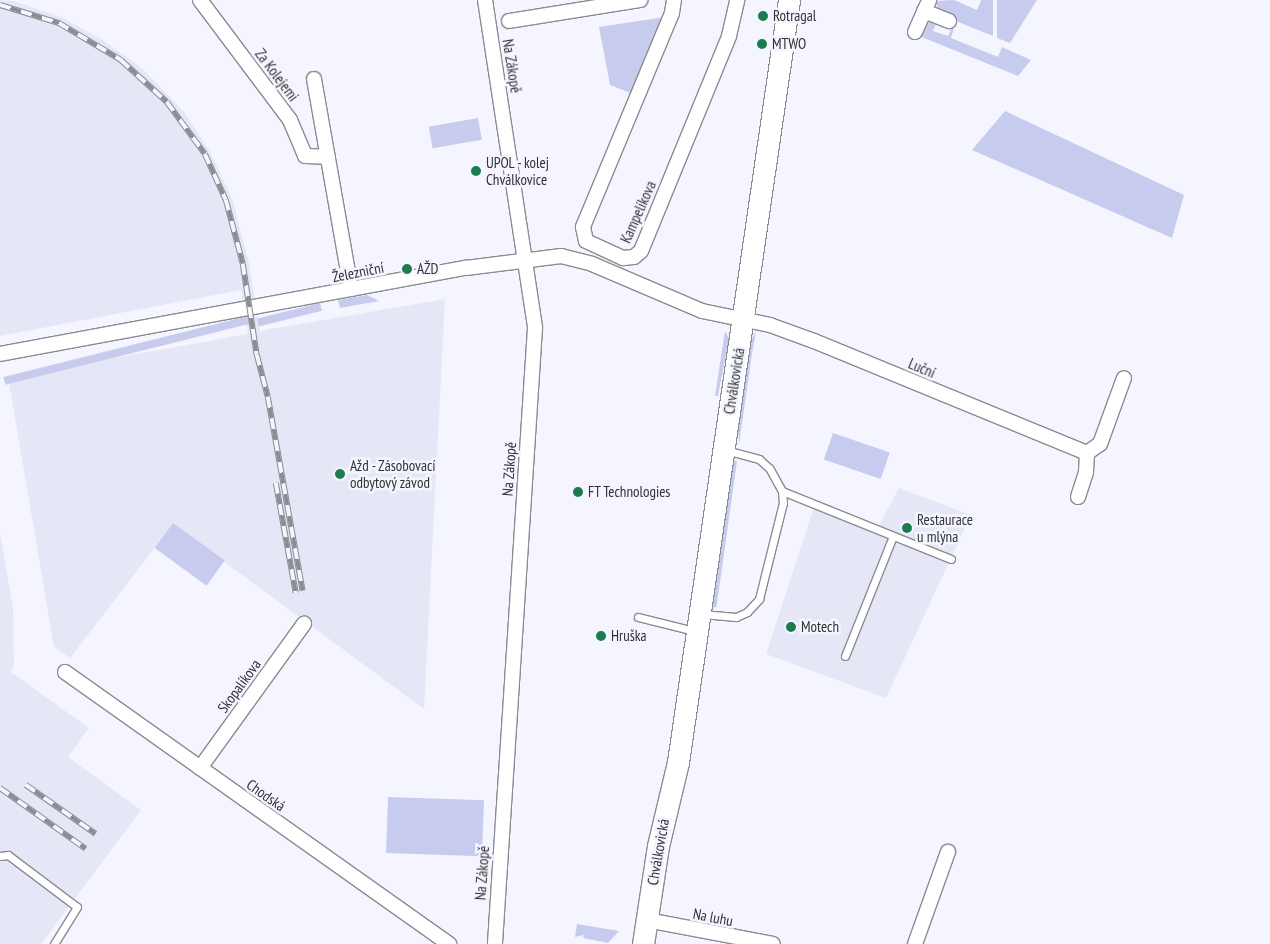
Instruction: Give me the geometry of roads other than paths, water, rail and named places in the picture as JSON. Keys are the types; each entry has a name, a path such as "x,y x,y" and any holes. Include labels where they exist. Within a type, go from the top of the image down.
{"main road":[{"name":"Chválkovická","path":"655,944 653,921 659,838 678,762 790,0"},
{"name":"Chválkovická","path":"643,944 653,921"}],"street":[{"name":"Za Kolejemi","path":"200,0 290,120 305,156 328,157"},
{"name":"Na Zákopě","path":"485,0 526,259 535,328 494,944"},
{"path":"508,21 637,0"},
{"name":"Kampelíkova","path":"674,0 672,13 583,227 586,241 627,259 641,251 729,36 737,0"},
{"path":"915,32 926,6 949,21"},
{"name":"Za Kolejemi","path":"314,80 351,289"},
{"name":"Železniční","path":"0,354 351,289 552,256 577,259 702,311 743,319"},
{"name":"Luční","path":"743,319 774,326 814,341 1086,453"},
{"path":"1078,497 1086,472 1086,453 1100,444 1124,378"},
{"name":"Skopalíkova","path":"200,768 304,624"},
{"name":"Chodská","path":"65,672 449,944"},
{"path":"915,944 948,852"},
{"name":"Na luhu","path":"653,921 773,944"}],"lane":[{"path":"638,617 698,623 736,617 747,612 759,599 783,503 782,490 769,468 759,459 723,450"},
{"path":"782,490 951,559"},
{"path":"845,656 893,536"},
{"path":"0,856 8,855 77,907 54,944"}],"railway":[{"path":"0,5 59,23 121,60 167,102 205,154 226,200 243,264 257,355 268,397 303,591"},
{"path":"276,483 296,593"},
{"path":"26,785 96,834"},
{"path":"0,788 86,849"}],"place":[{"name":"Rotragal","path":"763,16"},
{"name":"MTWO","path":"762,44"},
{"name":"UPOL - kolej Chválkovice","path":"476,171"},
{"name":"AŽD","path":"407,269"},
{"name":"Ažd - Zásobovací odbytový závod","path":"340,474"},
{"name":"FT Technologies","path":"578,492"},
{"name":"Restaurace u mlýna","path":"907,528"},
{"name":"Motech","path":"791,627"},
{"name":"Hruška","path":"601,636"}]}
